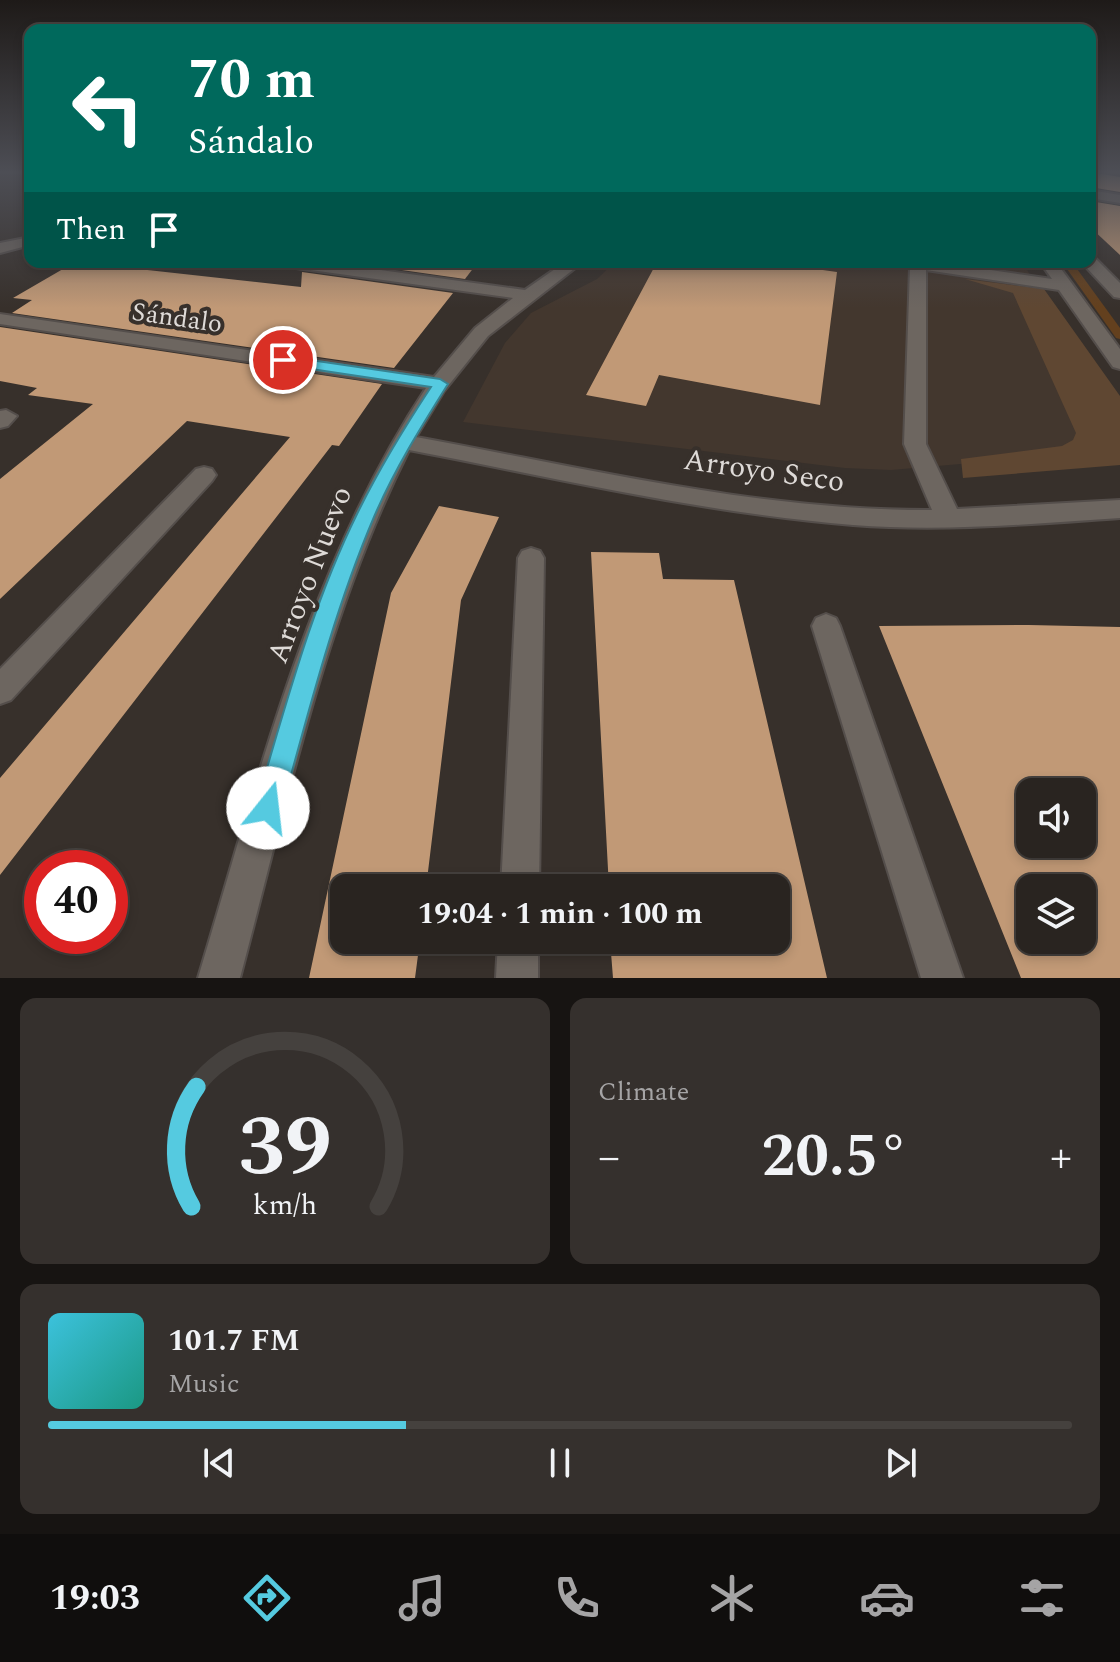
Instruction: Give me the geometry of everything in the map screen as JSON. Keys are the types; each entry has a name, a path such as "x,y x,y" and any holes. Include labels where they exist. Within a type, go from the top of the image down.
{"street":[{"path":"0,248 24,242"},
{"path":"332,268 527,295"},
{"name":"Arroyo Nuevo","path":"219,978 317,639 365,516 403,442 471,343 527,295 566,268"},
{"path":"913,268 915,444 949,519"},
{"path":"946,268 1067,286"},
{"path":"1053,268 1120,363"},
{"path":"1096,268 1120,293"},
{"name":"Sándalo","path":"0,319 440,384"},
{"name":"Arroyo Seco","path":"403,442 756,506 854,516 949,519 1120,509"},
{"path":"0,690 204,475"},
{"path":"520,874 531,558"},
{"path":"826,626 942,978"},
{"path":"517,978 518,954"}],"shaded area":[{"path":"609,268 1026,268 1120,417 1120,450 891,470 845,468 463,422 505,343 531,313 597,279"},
{"path":"965,279 1044,289 1120,396 1120,465 963,478 961,459 1062,446 1073,440 1076,433 1013,293"}],"building":[{"path":"1096,217 1120,217 1120,255 1096,233"},
{"path":"65,268 129,268 301,287 302,272 453,293 394,368 12,313 32,300 13,298"},
{"path":"387,268 473,268 465,279"},
{"path":"654,268 809,268 837,272 820,405 659,375 646,406 586,395"},
{"path":"0,327 382,384 339,446 332,445 0,875 0,778 290,437 187,421 0,599 0,479 93,404 28,395 37,388 0,381"},
{"path":"439,506 499,517 461,600 428,874 331,874 391,593"},
{"path":"591,552 659,553 663,579 734,580 827,978 613,978 611,954 790,954 790,874 608,874"},
{"path":"879,626 1120,627 1120,978 1021,978"},
{"path":"330,879 330,954 418,954 415,978 309,978"}],"waterway":[{"path":"1071,268 1120,336"}],"route":[{"path":"268,808 317,639 365,516 403,442 440,384 283,360"}]}
